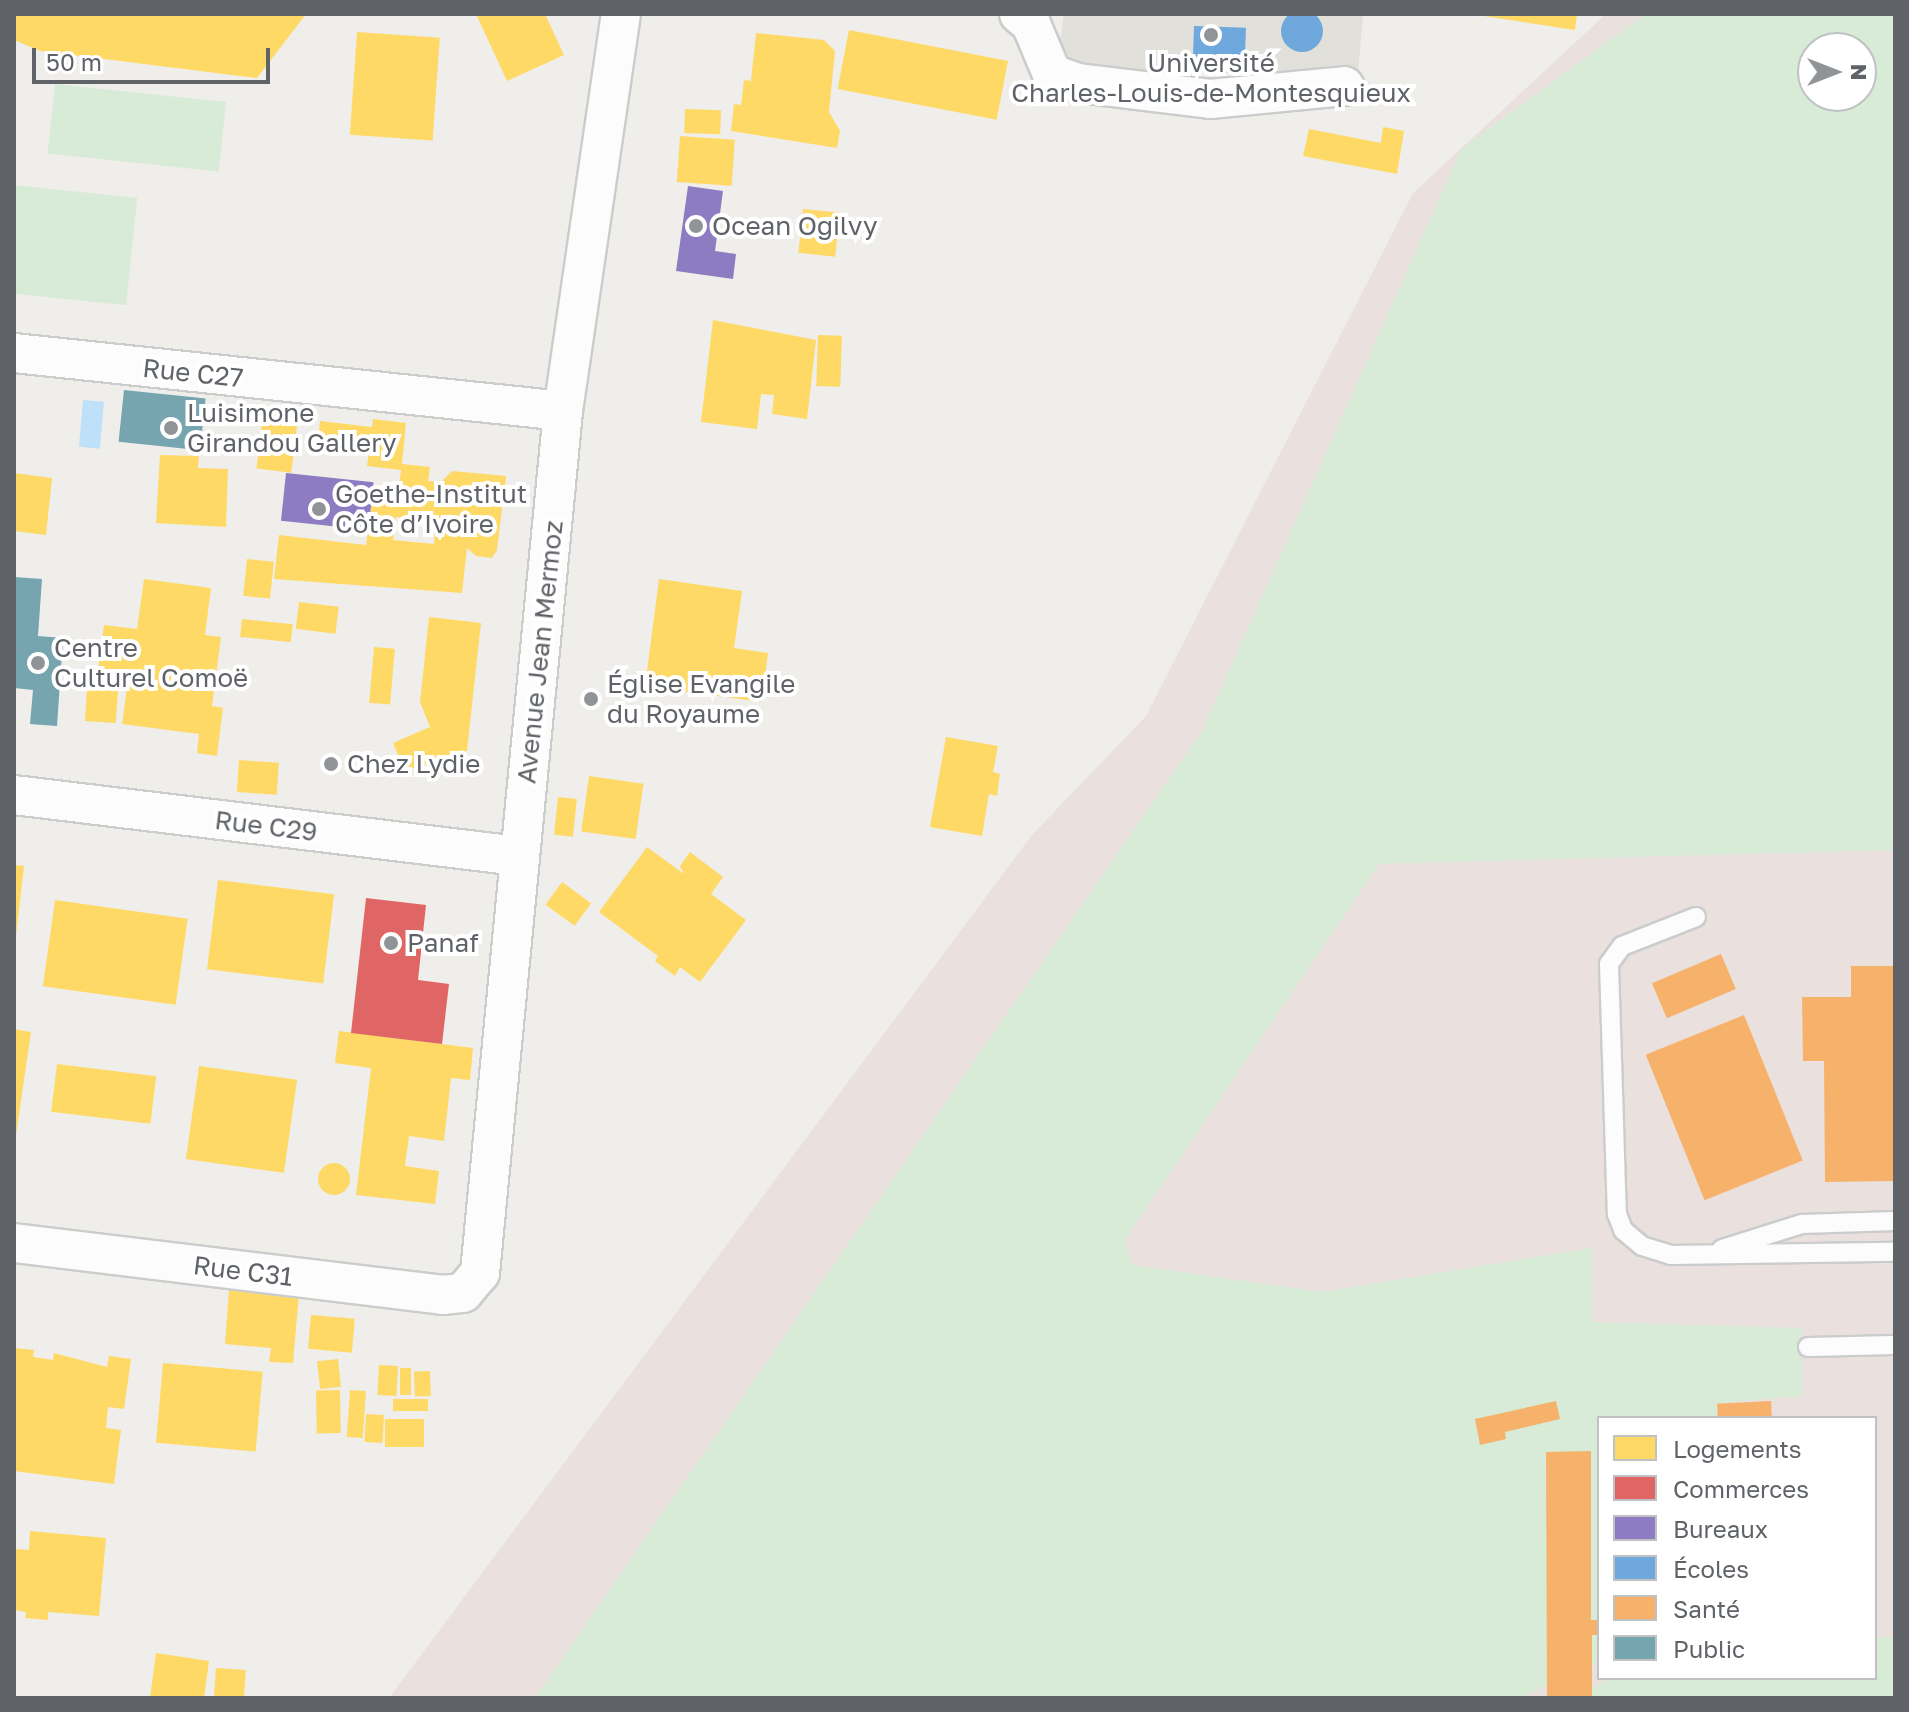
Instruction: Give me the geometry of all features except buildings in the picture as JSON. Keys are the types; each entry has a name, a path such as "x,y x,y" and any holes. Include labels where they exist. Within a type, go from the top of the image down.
{"street":[{"name":"Avenue Jean Mermoz","path":"470,1288 480,1273 563,411 621,14"},
{"path":"1019,14 1031,24 1052,74 1078,83 1210,99 1344,86"},
{"name":"Rue C27","path":"14,353 563,411"},
{"name":"Rue C29","path":"14,795 518,856"},
{"name":"Rue C31","path":"14,1243 443,1295 470,1288"}],"lane":[{"path":"1696,917 1622,946 1609,964 1607,988 1617,1214 1623,1230 1642,1246 1671,1255 1895,1252"},
{"path":"1705,1255 1802,1224 1895,1221"},
{"path":"1808,1347 1895,1345"}],"shaded area":[{"name":"Université Charles-Louis-de-Montesquieux","path":"1064,14 1363,14 1358,74 1116,70 1058,56"},
{"path":"1606,14 1895,14 1895,1698 389,1698 1032,835 1146,716 1413,193"}],"green space":[{"path":"1646,14 1895,14 1895,850 1379,864 1124,1241 1133,1265 1322,1292 1592,1248 1593,1322 1801,1328 1803,1396 1717,1403 1717,1416 1597,1416 1597,1663 1519,1698 535,1698 1202,731 1462,148"},
{"path":"55,84 226,102 219,172 48,154"},
{"path":"14,185 137,198 126,305 14,294"},
{"path":"1877,1637 1895,1638 1895,1698 1566,1698 1609,1680 1877,1680"}],"water":[{"path":"83,400 104,402 100,449 79,447"}],"place":[{"name":"Université Charles-Louis-de-Montesquieux","path":"1211,35"},
{"name":"Ocean Ogilvy","path":"696,226"},
{"name":"Luisimone Girandou Gallery","path":"171,428"},
{"name":"Goethe-Institut Côte d’Ivoire","path":"319,509"},
{"name":"Centre Culturel Comoë","path":"38,663"},
{"name":"Église Evangile du Royaume","path":"591,699"},
{"name":"Chez Lydie","path":"331,764"},
{"name":"Panaf","path":"391,943"}]}
